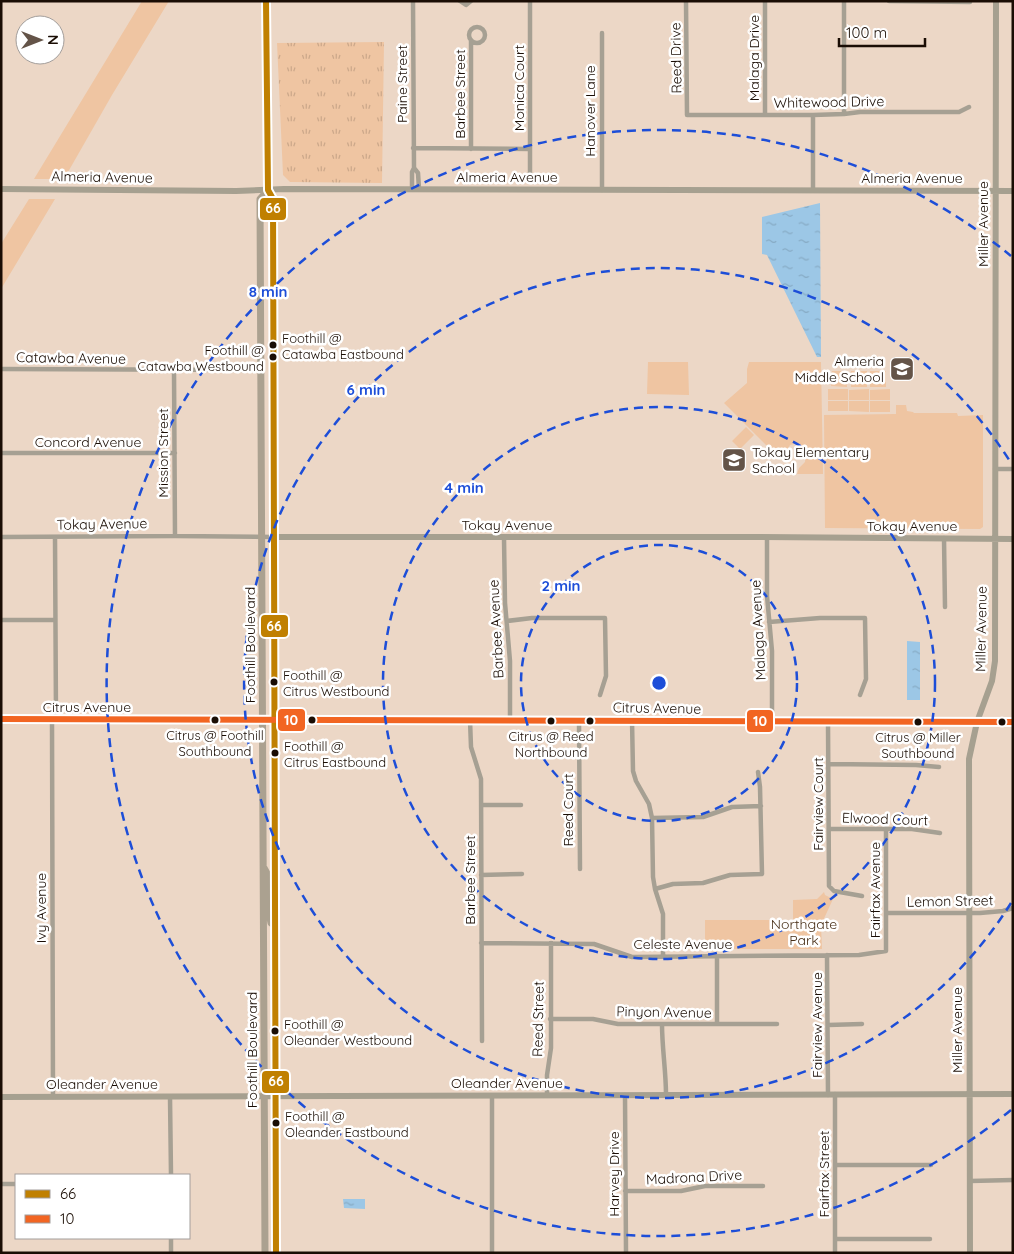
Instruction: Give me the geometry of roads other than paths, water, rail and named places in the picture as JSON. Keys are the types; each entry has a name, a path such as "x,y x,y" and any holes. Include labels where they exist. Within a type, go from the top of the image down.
{"main road":[{"name":"Foothill Boulevard","path":"266,1 268,190 273,199 276,1253"},
{"name":"Foothill Boulevard","path":"265,1253 260,199 268,190"},
{"path":"264,867 270,877 270,918 276,926"}],"street":[{"name":"Paine Street","path":"413,1 413,148 414,168 418,173 415,189"},
{"path":"460,1 466,5 472,1"},
{"name":"Monica Court","path":"530,1 530,175"},
{"name":"Reed Drive","path":"686,1 687,115"},
{"name":"Malaga Drive","path":"765,1 765,114"},
{"path":"844,1 844,114"},
{"path":"889,1 970,2"},
{"name":"Miller Avenue","path":"970,1253 970,759 977,722 992,681 995,661 996,1"},
{"name":"Hanover Lane","path":"602,33 602,190"},
{"name":"Barbee Street","path":"471,40 471,149"},
{"name":"Whitewood Drive","path":"687,115 959,112 969,107"},
{"path":"813,115 813,190"},
{"path":"413,148 530,149"},
{"name":"Almeria Avenue","path":"1,189 229,191 415,189 1013,190"},
{"name":"Catawba Avenue","path":"1,369 261,370"},
{"name":"Mission Street","path":"174,370 175,536"},
{"name":"Concord Avenue","path":"1,453 175,453"},
{"path":"995,469 1013,470"},
{"name":"Tokay Avenue","path":"1,537 766,537 1013,539"},
{"name":"Ivy Avenue","path":"53,1097 55,537"},
{"name":"Malaga Avenue","path":"766,537 767,596 772,651 772,722"},
{"name":"Barbee Avenue","path":"504,538 505,603 510,661 510,720"},
{"path":"944,538 945,607"},
{"path":"507,621 532,618 605,618 606,676 600,695"},
{"path":"769,622 820,618 865,618 866,679 860,695"},
{"path":"1,620 55,620"},
{"name":"Citrus Avenue","path":"1,719 1013,722"},
{"name":"Barbee Street","path":"470,720 471,747 481,779 482,1041"},
{"name":"Reed Court","path":"579,720 580,869"},
{"path":"632,720 633,772 649,804 652,818 653,877 663,914 663,956"},
{"name":"Fairview Court","path":"828,722 829,886 834,891 862,896"},
{"path":"829,764 939,767"},
{"path":"655,890 673,884 703,883 730,875 762,874 761,806 758,772"},
{"path":"481,805 521,805"},
{"path":"652,818 703,817 732,807 761,806"},
{"name":"Elwood Court","path":"829,829 886,828 940,833"},
{"name":"Fairfax Avenue","path":"886,828 886,951"},
{"path":"481,875 522,874"},
{"name":"Lemon Street","path":"887,913 1003,912 1013,908"},
{"name":"Celeste Avenue","path":"481,943 594,944 632,957 859,955 886,951"},
{"name":"Reed Street","path":"547,1095 547,1075 551,1048 551,943"},
{"name":"Fairview Avenue","path":"828,955 828,1025 831,1094"},
{"path":"717,956 717,1024"},
{"name":"Pinyon Avenue","path":"550,1019 592,1019 618,1024 777,1024"},
{"path":"662,1024 666,1095"},
{"path":"828,1025 862,1024"},
{"name":"Fairfax Street","path":"831,1094 835,1253"},
{"name":"Oleander Avenue","path":"1,1097 1013,1094"},
{"name":"Harvey Drive","path":"625,1095 626,1253"},
{"path":"170,1096 170,1174"},
{"path":"492,1096 492,1253"},
{"path":"834,1165 931,1165"},
{"path":"970,1181 1013,1180"},
{"path":"1,1184 15,1184"},
{"name":"Madrona Drive","path":"625,1191 681,1191 705,1186 763,1186"},
{"path":"171,1239 171,1253"},
{"path":"835,1239 930,1239"}],"water":[{"path":"820,203 821,357 817,357 767,255 762,254 762,217"},
{"path":"907,641 920,642 920,700 907,700"},
{"path":"343,1199 365,1199 365,1209 344,1208"}],"place":[{"name":"Foothill @ Catawba Eastbound","path":"273,345"},
{"name":"Foothill @ Catawba Westbound","path":"273,357"},
{"name":"Almeria Middle School","path":"902,369"},
{"name":"Tokay Elementary School","path":"734,460"},
{"name":"Foothill @ Citrus Westbound","path":"274,682"},
{"name":"Citrus @ Foothill Southbound","path":"215,720"},
{"name":"Citrus @ Reed Northbound","path":"551,721"},
{"name":"Citrus @ Miller Southbound","path":"918,722"},
{"name":"Foothill @ Citrus Eastbound","path":"275,753"},
{"name":"Foothill @ Oleander Westbound","path":"275,1031"},
{"name":"Foothill @ Oleander Eastbound","path":"276,1123"}],"park label":[{"name":"Northgate Park","path":"804,932"}]}
